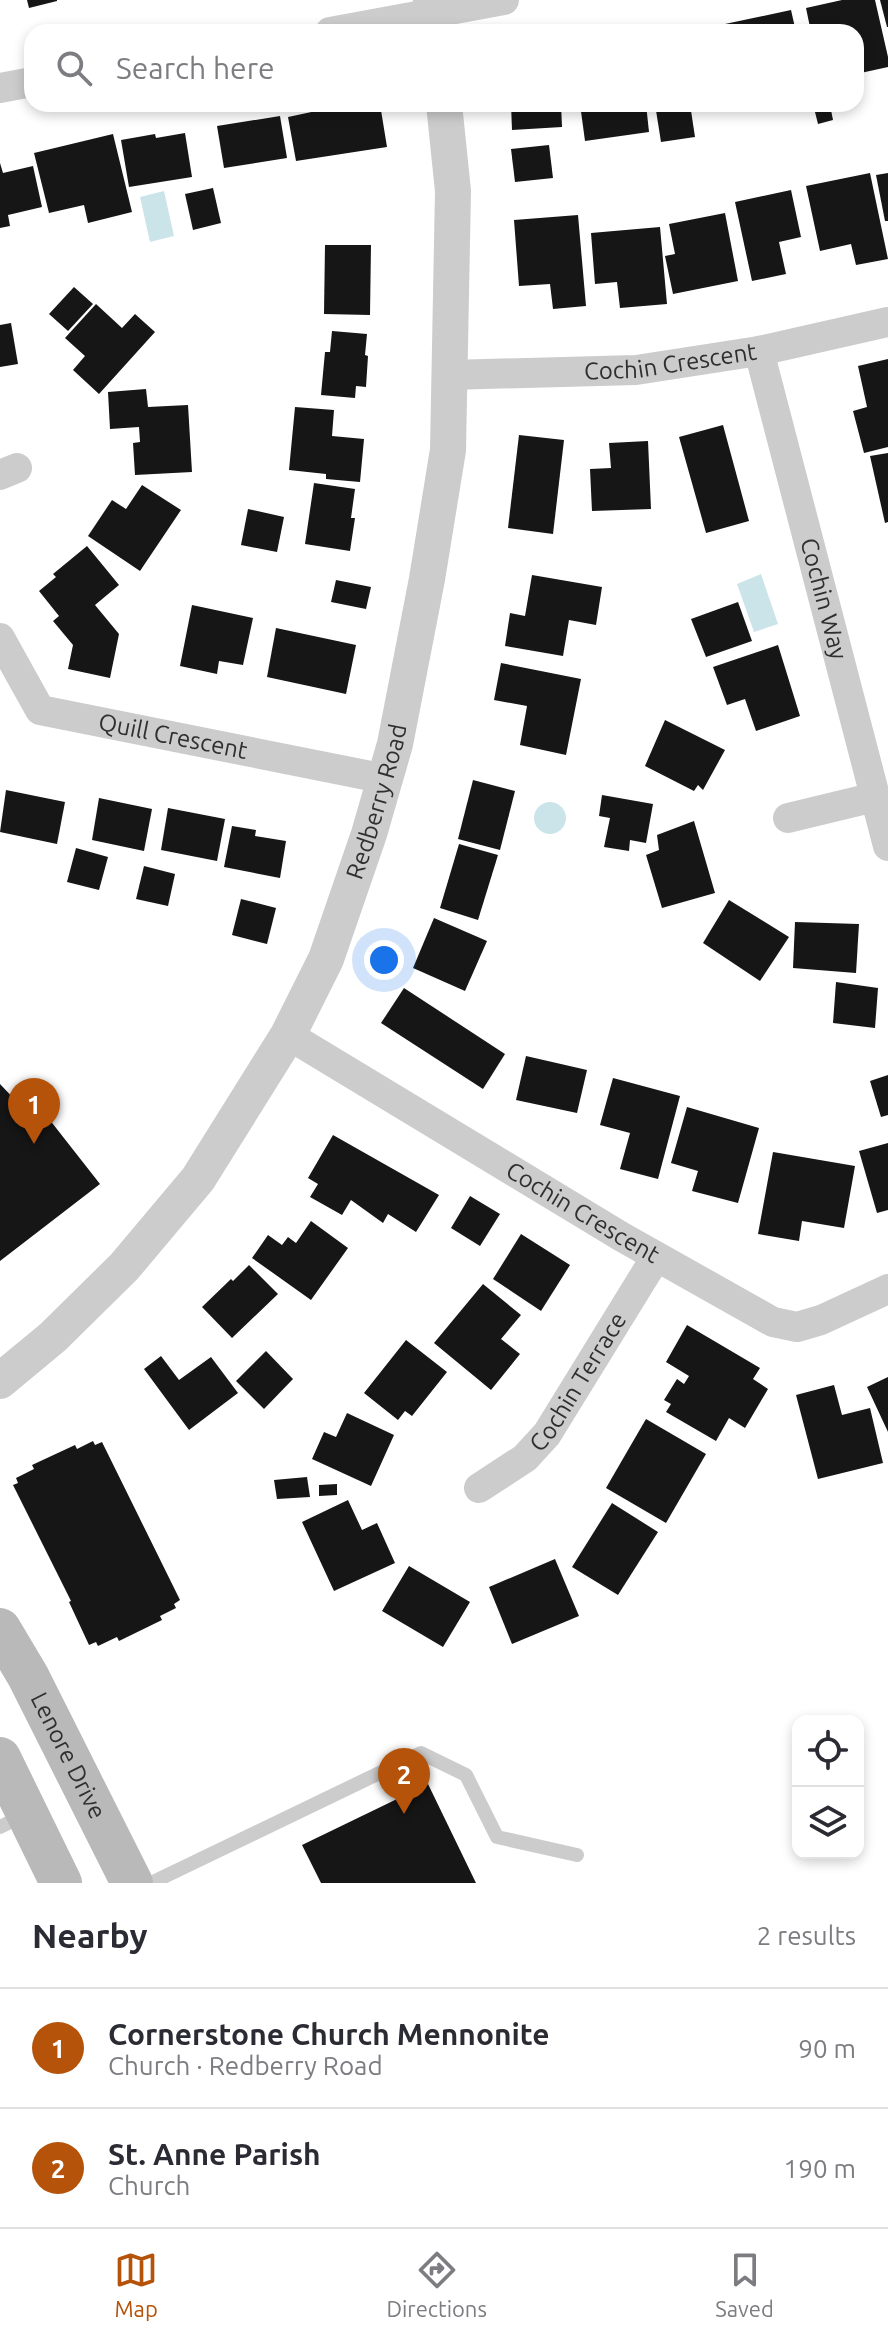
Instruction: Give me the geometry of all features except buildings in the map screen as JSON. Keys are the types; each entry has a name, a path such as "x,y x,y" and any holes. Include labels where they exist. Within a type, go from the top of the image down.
{"main road":[{"name":"Lenore Drive","path":"0,1629 28,1676 132,1883"},
{"path":"0,1758 14,1820 61,1883"}],"street":[{"path":"379,24 504,0"},
{"path":"0,88 24,84"},
{"name":"Redberry Road","path":"0,1381 53,1337 124,1267 198,1179 288,1035 326,959 386,779 427,579 448,450 453,191 445,112"},
{"name":"Cochin Crescent","path":"449,375 636,370 759,351 888,322"},
{"name":"Cochin Way","path":"759,351 888,846"},
{"name":"Quill Crescent","path":"0,638 40,710 386,779"},
{"path":"788,818 875,797"},
{"name":"Cochin Crescent","path":"288,1035 656,1257 773,1322 797,1327 821,1320 888,1289"},
{"name":"Cochin Terrace","path":"479,1488 525,1458 547,1434 656,1257"}],"lane":[{"path":"151,1883 421,1753 466,1775 497,1837 577,1855"}],"water":[{"path":"164,191 174,236 150,242 140,197"},
{"path":"761,574 778,624 754,632 737,584"},
{"path":"550,802 561,807 566,818 561,829 550,834 539,829 534,818 539,807"}],"place":[{"name":"Cornerstone Church Mennonite","path":"34,1144"},
{"name":"St. Anne Parish","path":"404,1814"}]}
